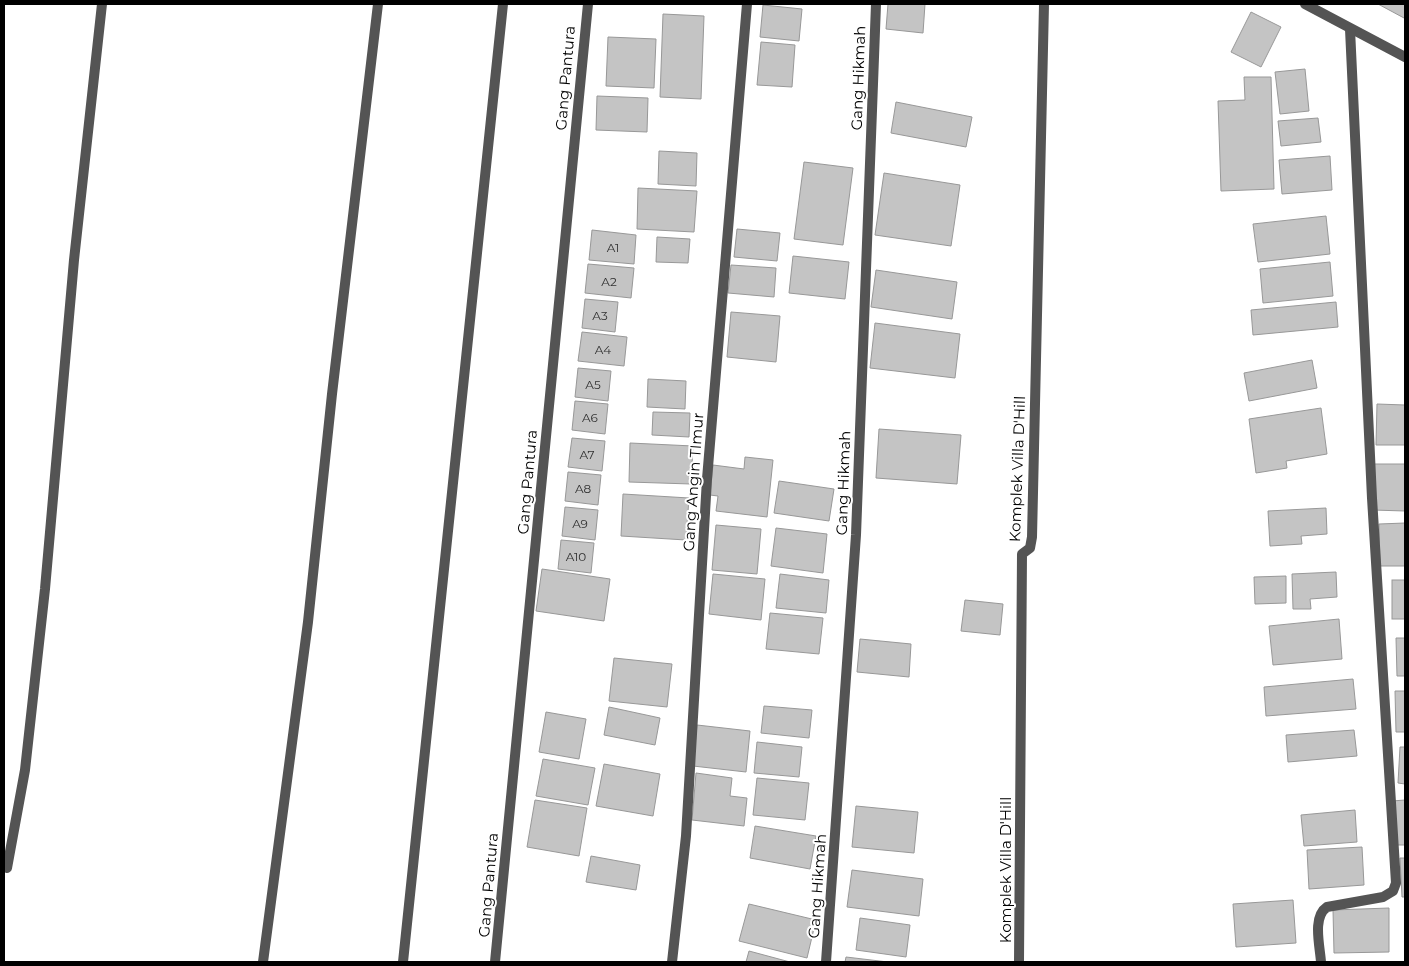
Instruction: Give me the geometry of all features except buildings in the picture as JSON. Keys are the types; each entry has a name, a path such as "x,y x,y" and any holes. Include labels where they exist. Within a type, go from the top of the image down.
{"street":[{"path":"7,868 25,770 41,626 74,260 102,4"},
{"path":"263,962 307,631 332,394 378,4"},
{"path":"403,962 503,4"},
{"name":"Gang Pantura","path":"496,962 588,4"},
{"name":"Gang Angin TImur","path":"672,962 686,836 707,479 747,4"},
{"name":"Gang Hikmah","path":"826,962 856,536 876,4"},
{"name":"Komplek Villa D'Hill","path":"1019,962 1022,554 1030,548 1032,537 1044,4"},
{"path":"1305,4 1350,30 1404,53"},
{"path":"1321,962 1319,920 1322,911 1327,907 1383,897 1393,891 1396,883 1372,498 1350,30"}]}
